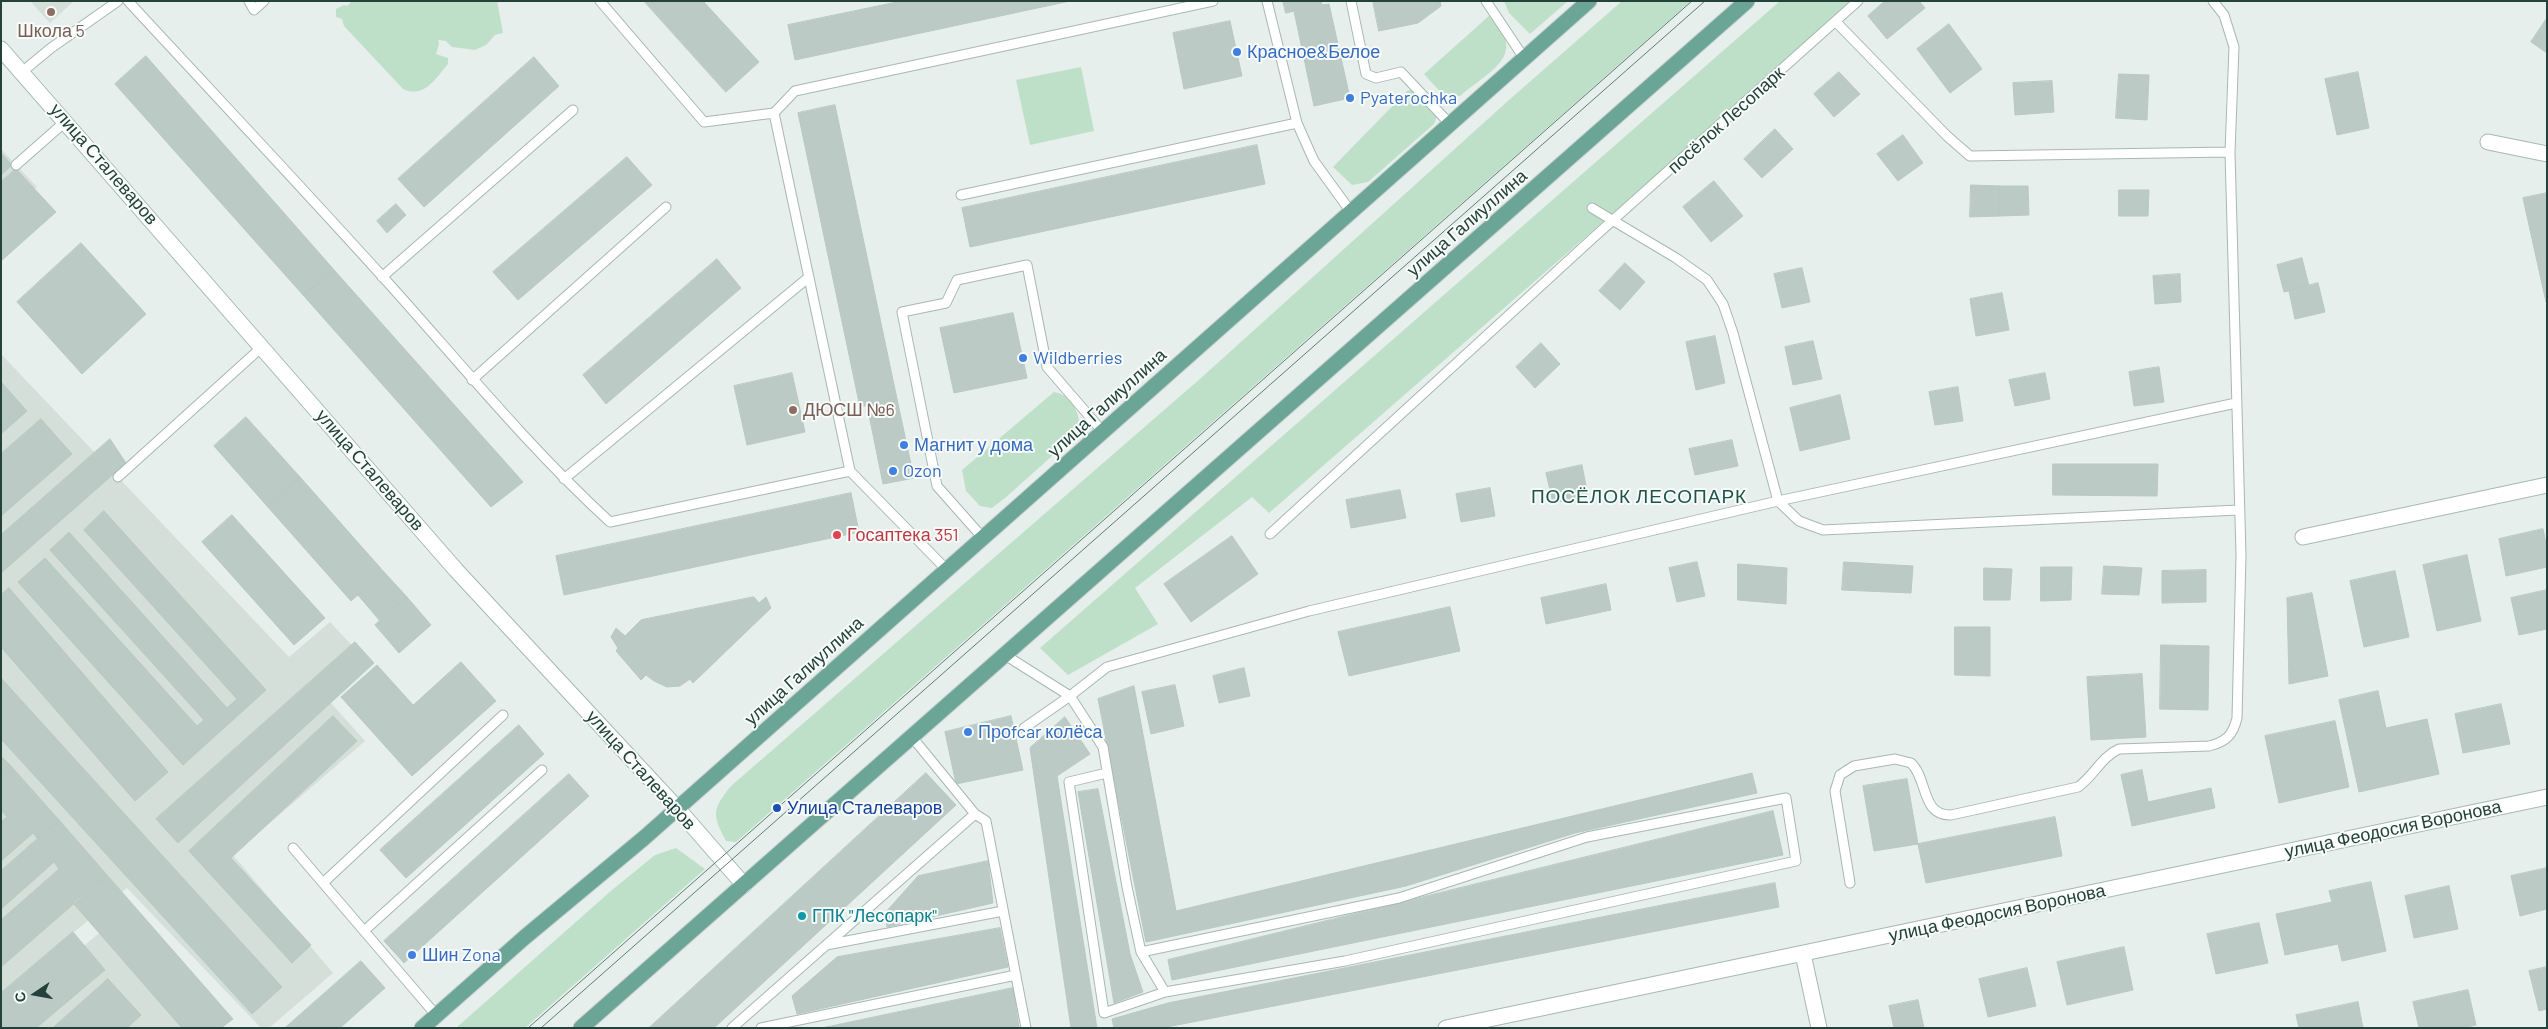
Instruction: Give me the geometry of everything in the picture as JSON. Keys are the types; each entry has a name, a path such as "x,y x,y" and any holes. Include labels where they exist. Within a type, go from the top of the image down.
{"main road":[{"name":"улица Галиуллина","path":"422,1028 677,808 1589,1"},
{"name":"улица Галиуллина","path":"581,1028 1747,1"}],"street":[{"name":"улица Сталеваров","path":"1,49 263,346 456,570 677,808 744,885"},
{"path":"2488,142 2547,154"},
{"path":"2304,537 2547,485"},
{"name":"улица Феодосия Воронова","path":"1446,1028 2547,797"},
{"path":"1803,954 1819,1028"}],"lane":[{"path":"22,72 51,48 118,1"},
{"path":"128,1 382,276 472,380 564,479 610,522 850,471"},
{"path":"249,1 254,10 264,1"},
{"path":"600,1 704,122 774,113 795,91 1213,1"},
{"path":"1267,1 1297,123 1314,161 1351,212"},
{"path":"1352,1 1366,74 1376,78 1401,72 1450,124"},
{"path":"1486,1 1524,58"},
{"name":"посёлок Лесопарк","path":"1270,534 1593,238 1858,1"},
{"path":"1850,883 1835,792 1840,775 1854,766 1895,759 1912,762 1921,776 1931,807 1936,812 1951,815 2078,787 2086,782 2107,756 2119,749 2209,746 2220,744 2228,738 2235,728 2237,718 2240,555 2230,152 2234,47 2224,14 2213,1"},
{"path":"1836,22 1947,136 1970,156 2230,152"},
{"path":"382,276 573,110"},
{"path":"774,113 850,471 947,570"},
{"path":"16,166 66,121"},
{"path":"961,196 1297,123"},
{"path":"472,380 666,207"},
{"path":"1592,208 1615,220 1707,280 1723,304 1733,333 1778,501 1798,521 1823,530 2238,510"},
{"path":"983,538 937,486 902,312 946,303 957,280 1026,265 1047,367 1103,432"},
{"path":"564,479 809,277"},
{"path":"118,477 263,346"},
{"path":"1024,728 1107,667 1309,611 1778,501 2236,403"},
{"path":"1005,655 1070,696 1103,747 1127,888 1141,952 1165,992"},
{"path":"323,883 503,715"},
{"path":"912,737 974,814 986,821 1026,1028"},
{"path":"364,931 542,770"},
{"path":"1107,773 1069,782 1104,1014 1165,992 1345,961 1796,860 1786,798 1587,837 1399,898 1141,952"},
{"path":"732,1028 974,814"},
{"path":"294,848 436,1015"},
{"path":"826,945 1003,911"},
{"path":"761,1028 1016,975"}],"shaded area":[{"name":"Школа 5","path":"30,1 74,1 50,23"},
{"path":"1,149 37,187 1,221"},
{"path":"1,354 289,657 330,622 370,665 330,702 365,741 233,855 333,973 269,1028 261,1028 127,888 1,993"},
{"path":"121,915 222,1028 1,1028 1,1015"}],"green space":[{"path":"352,1 497,1 503,33 495,35 486,45 475,50 452,47 446,41 438,40 439,44 436,54 448,58 448,64 429,86 417,91 410,91 403,89 344,26 342,19 336,17 336,9 344,5 347,6"},
{"path":"1504,1 1568,1 1530,34 1509,13"},
{"path":"1622,1 1691,1 736,842 726,841 718,825 716,812 720,801 731,786 1201,378 1509,100"},
{"path":"1780,1 1856,1 1269,513 1252,497 1135,588 1158,624 1068,675 1040,648"},
{"path":"1490,15 1501,29 1506,41 1506,52 1501,61 1494,69 1460,96 1444,96 1424,74"},
{"path":"1081,67 1094,131 1030,145 1016,80"},
{"path":"1413,89 1437,116 1434,124 1368,182 1352,185 1333,167 1407,91"},
{"path":"1054,392 1061,394 1071,401 1079,418 1080,431 992,508 980,506 966,491 962,470"},
{"path":"676,848 705,869 525,1028 456,1028 612,890 655,855"}],"building":[{"path":"644,1 703,1 759,62 726,92"},
{"path":"902,1 1070,1 795,60 788,25"},
{"path":"1283,1 1321,1 1322,5 1329,4 1350,98 1314,106 1294,11 1286,13"},
{"path":"1373,1 1440,1 1441,6 1418,23 1379,31"},
{"path":"1885,1 1919,1 1925,8 1887,39 1868,16"},
{"path":"2547,18 2547,53 2531,42"},
{"path":"1230,21 1242,76 1184,89 1173,33"},
{"path":"1949,24 1982,69 1950,93 1917,49"},
{"path":"146,56 335,271 303,295 115,84"},
{"path":"534,57 559,86 424,207 398,179"},
{"path":"1839,72 1860,94 1834,117 1814,94"},
{"path":"2358,72 2369,128 2337,135 2325,79"},
{"path":"2119,74 2149,75 2147,120 2116,118"},
{"path":"2052,81 2054,112 2015,115 2013,83"},
{"path":"835,105 897,399 860,407 798,113"},
{"path":"1775,129 1793,149 1762,178 1744,159"},
{"path":"1903,135 1923,163 1898,181 1877,154"},
{"path":"1257,145 1265,184 970,247 962,208"},
{"path":"1,153 12,165 1,175"},
{"path":"627,157 652,185 518,300 493,272"},
{"path":"16,169 56,212 1,261 1,182"},
{"path":"1714,181 1743,216 1711,242 1683,207"},
{"path":"1971,185 2000,186 2000,216 1970,217"},
{"path":"2000,186 2028,186 2029,215 2000,216"},
{"path":"2119,190 2149,190 2148,216 2119,216"},
{"path":"2547,193 2547,302 2546,302 2523,198"},
{"path":"396,204 406,215 387,233 377,221"},
{"path":"81,243 146,314 82,374 17,302"},
{"path":"2302,258 2309,286 2284,292 2277,265"},
{"path":"717,259 741,288 606,404 583,375"},
{"path":"1625,263 1645,282 1620,310 1599,291"},
{"path":"1802,268 1810,302 1782,308 1774,274"},
{"path":"335,271 523,482 491,507 303,295"},
{"path":"2180,274 2181,302 2155,304 2153,276"},
{"path":"2318,283 2325,312 2295,319 2289,291"},
{"path":"2002,293 2009,330 1976,336 1970,299"},
{"path":"1013,313 1027,378 954,393 940,328"},
{"path":"1715,336 1725,383 1696,390 1686,342"},
{"path":"1813,341 1822,379 1793,385 1785,347"},
{"path":"1541,343 1560,364 1535,388 1516,367"},
{"path":"2159,367 2164,402 2134,406 2129,372"},
{"path":"792,373 805,432 747,445 734,386"},
{"path":"2045,373 2050,399 2015,406 2009,380"},
{"path":"1,382 27,411 1,434"},
{"path":"1958,387 1963,421 1935,425 1929,392"},
{"path":"1840,395 1850,439 1800,451 1790,408"},
{"path":"897,399 914,478 883,484 867,405"},
{"path":"246,417 300,477 267,506 214,446"},
{"path":"41,419 72,454 1,516 1,454"},
{"path":"110,439 126,463 1,573 1,535"},
{"path":"1732,440 1738,466 1695,475 1689,449"},
{"path":"2053,464 2158,464 2157,496 2053,495"},
{"path":"1582,465 1588,496 1553,503 1546,473"},
{"path":"300,477 384,572 351,601 267,506"},
{"path":"1490,488 1495,516 1461,522 1456,494"},
{"path":"1400,490 1406,518 1351,528 1346,500"},
{"path":"851,493 859,532 564,595 556,556"},
{"path":"104,511 266,690 183,765 18,582 45,558 197,726 204,720 50,550 69,532 227,708 237,699 84,530"},
{"path":"232,515 325,618 294,645 202,542"},
{"path":"2543,529 2547,548 2547,567 2506,576 2499,539"},
{"path":"1232,536 1258,574 1191,622 1164,584"},
{"path":"2467,555 2481,621 2437,631 2423,565"},
{"path":"1697,562 1705,596 1677,602 1669,568"},
{"path":"1844,562 1913,566 1911,593 1842,590"},
{"path":"1738,564 1787,568 1786,604 1738,600"},
{"path":"2104,566 2142,568 2139,595 2102,594"},
{"path":"2041,567 2072,567 2071,600 2041,601"},
{"path":"1984,568 2012,569 2010,600 1984,600"},
{"path":"2206,570 2206,602 2162,603 2162,571"},
{"path":"2395,571 2409,637 2364,647 2350,581"},
{"path":"384,572 407,597 380,621 358,595"},
{"path":"1606,584 1611,610 1546,624 1541,598"},
{"path":"9,588 168,772 135,801 1,647 1,595"},
{"path":"2547,590 2547,629 2519,635 2511,598"},
{"path":"2312,593 2328,676 2289,684 2287,598"},
{"path":"407,597 431,625 399,653 375,625"},
{"path":"754,597 759,603 766,597 771,608 693,683 690,679 680,686 667,687 646,675 641,680 616,651 618,648 611,637 616,628 625,636 641,620"},
{"path":"1450,607 1460,651 1349,676 1338,632"},
{"path":"1955,627 1990,627 1990,676 1955,675"},
{"path":"355,642 374,663 178,843 156,819"},
{"path":"2161,645 2209,646 2208,710 2160,709"},
{"path":"461,662 496,701 412,776 341,697 377,665 413,705"},
{"path":"1244,668 1250,696 1219,703 1213,676"},
{"path":"2142,674 2146,737 2091,740 2087,677"},
{"path":"1,678 282,987 252,1014 1,739"},
{"path":"1175,685 1184,726 1151,734 1142,692"},
{"path":"1134,686 1176,911 1752,773 1757,793 1575,833 1406,886 1146,942 1098,699"},
{"path":"2378,691 2386,728 2427,719 2439,774 2359,792 2339,700"},
{"path":"2501,704 2510,744 2463,753 2455,714"},
{"path":"333,716 357,741 231,858 311,945 292,963 189,851"},
{"path":"1011,716 1023,770 956,784 945,732"},
{"path":"1065,717 1090,754 1057,776 1097,1028 1071,1028 1030,748"},
{"path":"2335,721 2349,787 2279,803 2265,736"},
{"path":"519,725 544,754 406,878 380,850"},
{"path":"1,756 10,765 1,773"},
{"path":"10,765 59,820 38,839 33,833 1,861 1,822 7,817 1,810 1,773"},
{"path":"2142,770 2148,802 2211,788 2215,808 2132,826 2121,775"},
{"name":"ГПК \"Лесопарк\"","path":"926,773 956,805 714,1028 649,1028"},
{"path":"569,774 589,796 404,963 384,941"},
{"path":"1907,779 1918,844 1874,851 1863,786"},
{"path":"1098,789 1130,954 1143,992 1114,1003 1078,792"},
{"path":"1773,811 1783,855 1172,980 1168,960"},
{"path":"2055,817 2062,856 1926,883 1918,844"},
{"path":"59,820 107,875 1,967 1,920 59,869 54,862 1,909 1,871"},
{"path":"988,861 993,903 887,927 885,913 918,876"},
{"path":"2547,868 2547,909 2520,916 2511,876"},
{"path":"107,875 233,1019 221,1028 182,1028 73,903"},
{"path":"2371,882 2386,951 2342,961 2338,944 2285,955 2276,914 2332,902 2329,891"},
{"path":"1775,883 1779,907 1162,1028 1114,1028 1112,1019 1168,1003"},
{"path":"2449,886 2458,929 2414,938 2405,896"},
{"path":"2259,923 2268,963 2216,974 2207,934"},
{"path":"1000,928 1008,967 797,1014 792,996 837,957"},
{"path":"73,932 105,970 36,1028 1,1028 1,993"},
{"path":"2124,947 2133,990 2067,1005 2057,962"},
{"path":"361,961 385,988 340,1028 285,1028"},
{"path":"2547,967 2547,1009 2539,1011 2529,971"},
{"path":"2027,968 2036,1006 1988,1017 1979,979"},
{"path":"108,979 141,1015 127,1028 53,1028"},
{"path":"1013,988 1019,1028 822,1028"},
{"path":"2468,990 2476,1025 2463,1028 2419,1028 2413,1002"},
{"path":"1918,1000 1924,1028 1894,1028 1889,1006"},
{"path":"2358,1002 2363,1028 2299,1028 2296,1015"}],"tram line":[{"path":"528,1028 1692,1"},
{"path":"541,1028 1705,1"}],"place":[{"name":"Школа 5","path":"51,12"},
{"name":"Красное&Белое","path":"1237,52"},
{"name":"Pyaterochka","path":"1350,98"},
{"name":"Wildberries","path":"1023,358"},
{"name":"ДЮСШ №6","path":"793,410"},
{"name":"Магнит у дома","path":"904,445"},
{"name":"Ozon","path":"893,471"},
{"name":"Госаптека 351","path":"837,535"},
{"name":"Проfcar колёса","path":"968,732"},
{"name":"Улица Сталеваров","path":"777,808"},
{"name":"ГПК \"Лесопарк\"","path":"802,916"},
{"name":"Шин Zona","path":"412,955"}],"district":[{"name":"ПОСЁЛОК ЛЕСОПАРК","path":"1639,497"}]}
